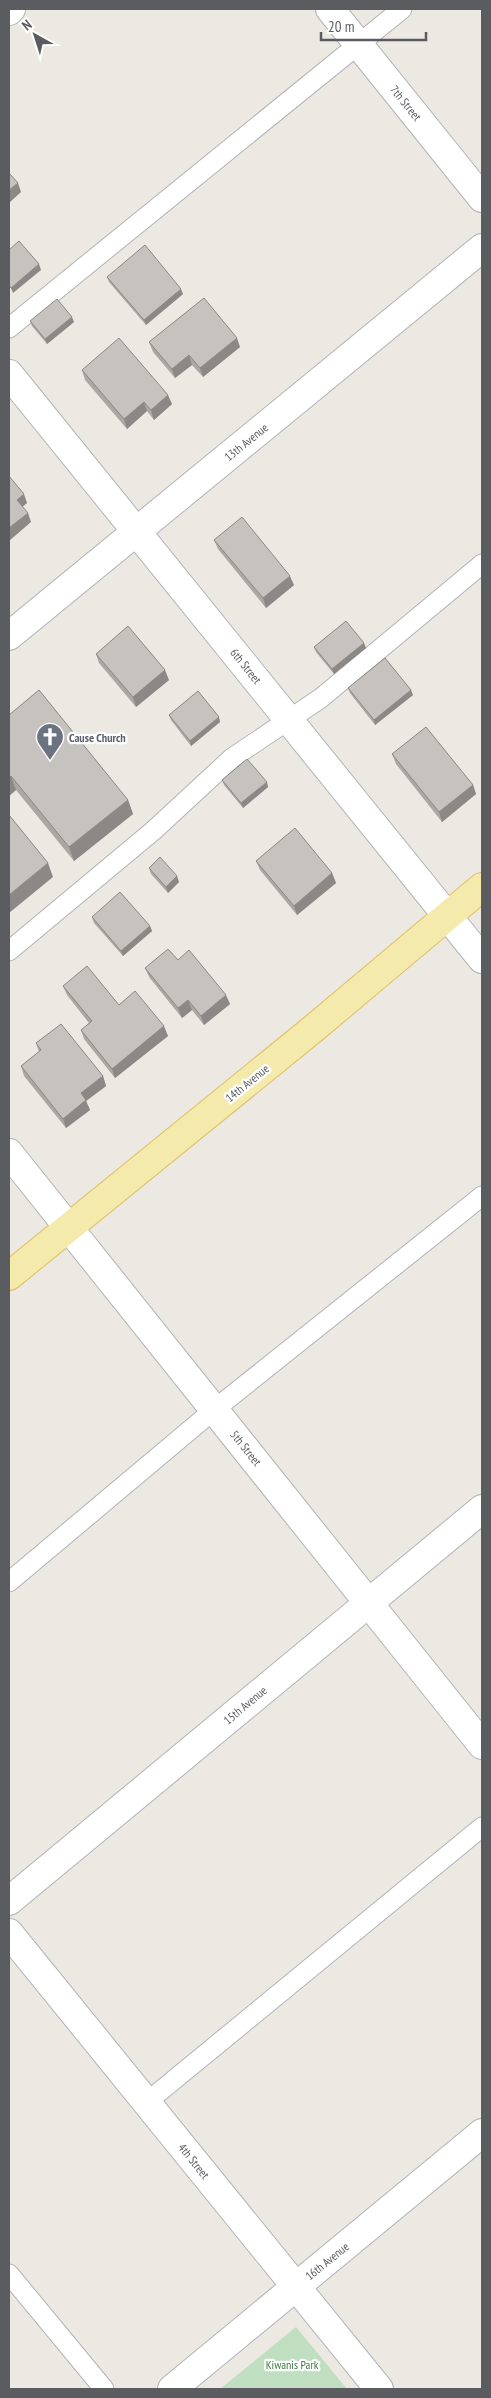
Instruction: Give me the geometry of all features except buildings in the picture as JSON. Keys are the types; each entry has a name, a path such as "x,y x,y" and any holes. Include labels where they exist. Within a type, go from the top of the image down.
{"main road":[{"name":"14th Avenue","path":"9,1276 313,1029 482,887"}],"street":[{"name":"7th Street","path":"330,9 482,198"},
{"name":"13th Avenue","path":"9,636 482,248"},
{"name":"6th Street","path":"9,374 482,959"},
{"name":"5th Street","path":"9,1153 482,1745"},
{"name":"15th Avenue","path":"9,1901 482,1509"},
{"name":"4th Street","path":"9,1933 379,2389"},
{"name":"16th Avenue","path":"172,2389 482,2133"}],"lane":[{"path":"9,328 402,9"},
{"path":"9,951 153,831 199,786 232,758 321,698 482,564"},
{"path":"9,1582 215,1409 482,1196"},
{"path":"147,2102 482,1828"},
{"path":"9,2274 104,2389"}],"green space":[{"name":"Kiwanis Park","path":"296,2327 347,2389 220,2389"}],"place":[{"name":"Cause Church","path":"50,761"}]}
